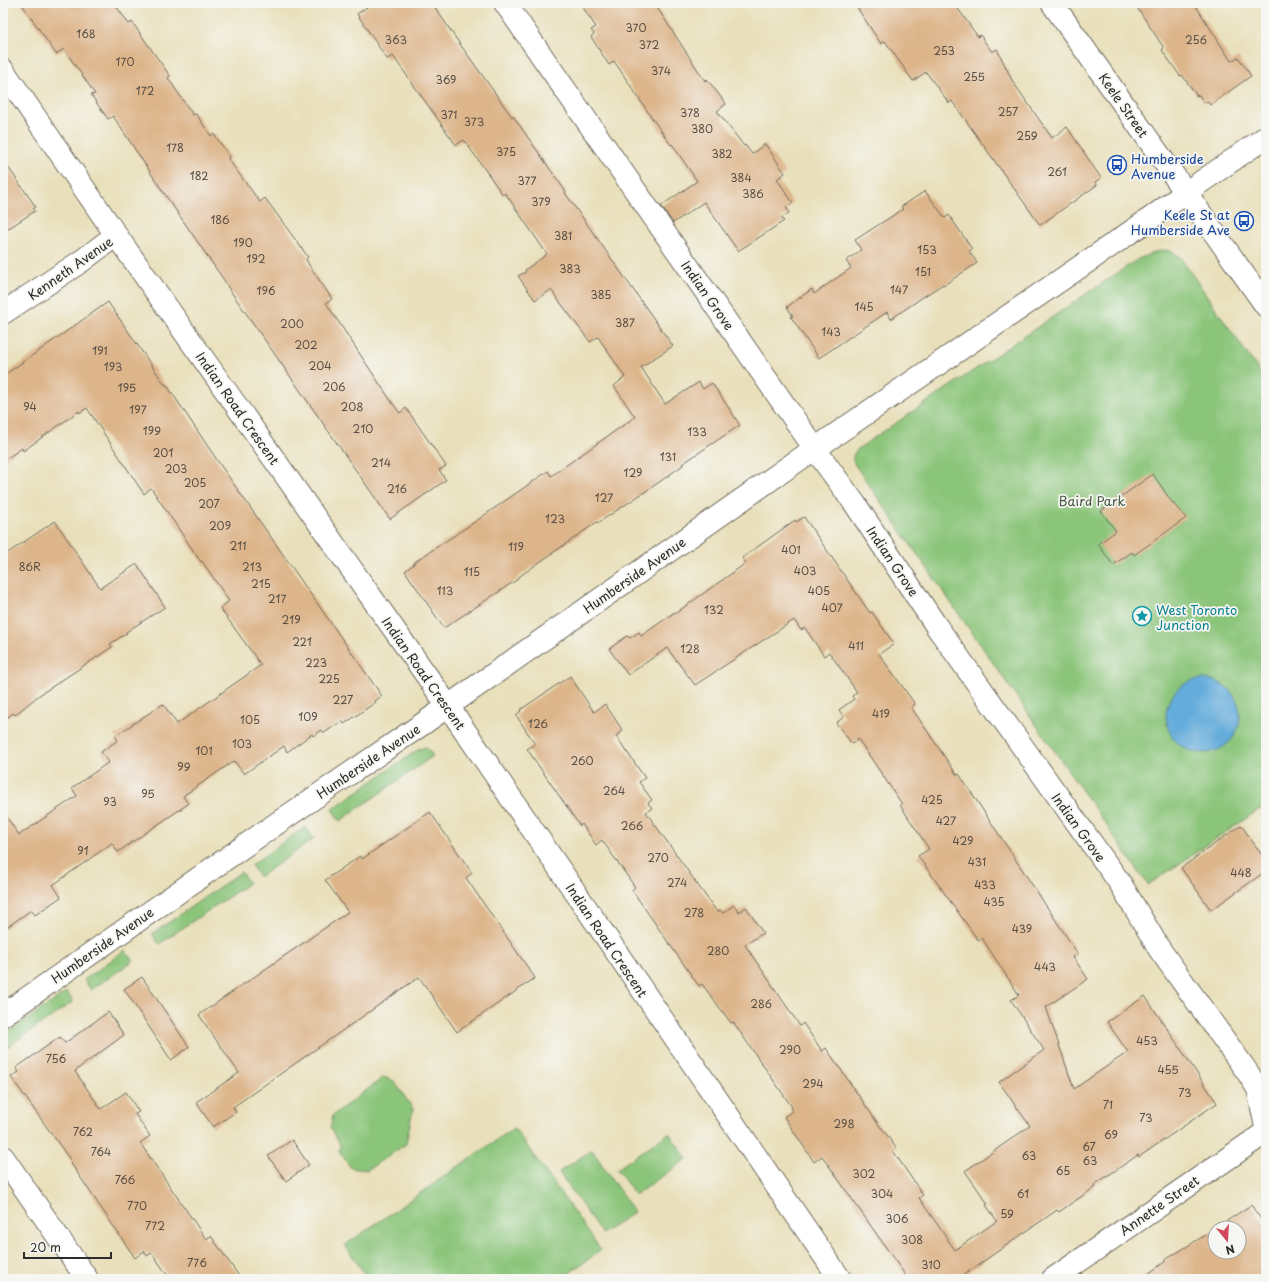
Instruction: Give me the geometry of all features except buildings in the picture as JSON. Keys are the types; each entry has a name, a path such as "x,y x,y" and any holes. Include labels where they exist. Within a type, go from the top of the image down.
{"street":[{"name":"Indian Grove","path":"504,3 814,449 855,504 937,627 1120,883 1160,950 1258,1089 1266,1127"},
{"name":"Keele Street","path":"1052,3 1266,306"},
{"name":"Indian Road Crescent","path":"3,70 116,235 448,706 840,1279"},
{"name":"Humberside Avenue","path":"3,1015 273,826 448,706 814,449 1151,218 1266,137"},
{"name":"Kenneth Avenue","path":"3,313 83,260 116,235"},
{"name":"Annette Street","path":"1053,1279 1266,1132"},
{"path":"3,1157 86,1279"}],"green space":[{"name":"Baird Park","path":"1161,250 1171,251 1180,257 1266,381 1266,805 1148,885 855,465 853,458 854,454 859,448 1138,259"},
{"path":"426,747 433,756 340,821 332,809 419,749"},
{"path":"305,827 314,839 259,877 251,865"},
{"path":"241,872 249,883 159,944 152,934"},
{"path":"125,950 133,961 91,990 84,980"},
{"path":"67,992 73,1002 3,1050 3,1035"},
{"path":"384,1077 394,1081 413,1109 406,1144 367,1170 351,1168 339,1151 340,1144 330,1128 333,1115"},
{"path":"514,1128 601,1250 561,1279 368,1279 345,1245"},
{"path":"669,1133 687,1159 635,1195 617,1169"},
{"path":"592,1150 634,1212 602,1234 559,1172"}],"water":[{"path":"1203,679 1217,682 1229,690 1237,702 1240,716 1237,730 1229,742 1217,750 1203,753 1189,750 1177,742 1169,730 1166,716 1169,702 1177,690 1189,682"}],"place":[{"name":"Humberside Avenue","path":"1117,165"},
{"name":"Keele St at Humberside Ave","path":"1244,221"},
{"name":"West Toronto Junction","path":"1142,616"}]}
